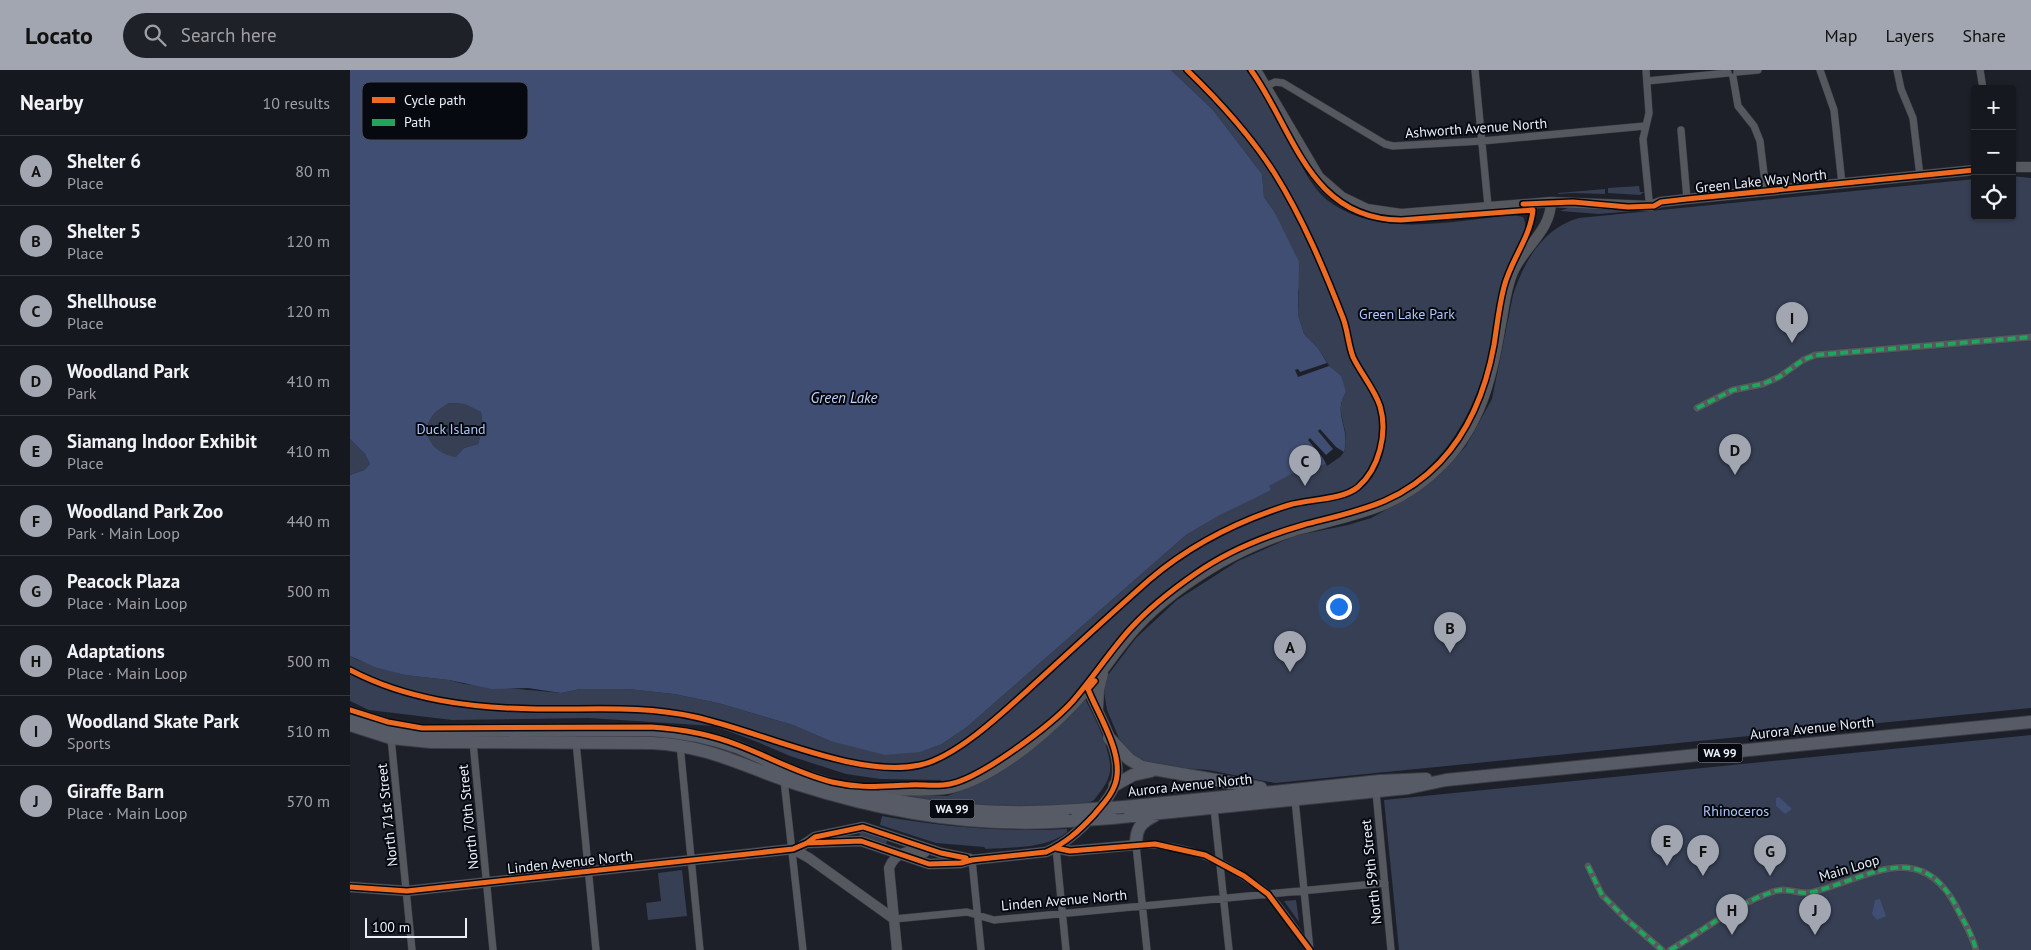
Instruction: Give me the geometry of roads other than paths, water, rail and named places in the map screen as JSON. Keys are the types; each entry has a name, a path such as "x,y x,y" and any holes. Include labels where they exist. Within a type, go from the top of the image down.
{"highway":[{"name":"Aurora Avenue North","path":"350,713 387,725 421,731 651,730 680,733 721,742 809,778 880,797 930,806 980,811 1112,818 1376,792 1446,780 2031,722"},
{"name":"Aurora Avenue North","path":"350,725 391,738 431,742 576,742 680,745 724,755 784,780 864,804 922,816 990,822 1072,816 1124,807 1409,779 1446,780"},
{"path":"1109,738 1133,762 1154,770 1283,791"},
{"path":"1115,785 1133,775 1154,770"},
{"path":"1136,845 1137,829 1142,822 1158,814"}],"main road":[{"name":"Green Lake Way North","path":"1256,70 1320,177 1330,188 1348,201 1367,209 1394,214 1551,202 1650,206 1661,202 1687,199 1971,170"},
{"name":"Green Lake Way North","path":"1610,205 1649,200 1661,202"},
{"path":"880,797 885,791 951,788 969,782 1001,765 1035,740 1071,708 1144,619 1178,590 1202,574 1253,546 1281,535 1352,518 1386,505 1418,486 1445,462 1468,433 1481,407 1496,354 1511,277 1525,250 1548,222 1551,202"},
{"path":"1098,715 1099,690 1106,667"},
{"path":"890,887 893,867 899,859 929,864 960,863 1046,852 1072,838 1107,800 1115,785 1118,761 1088,689"},
{"path":"855,840 852,828 871,829 941,853 972,860"},
{"name":"Linden Avenue North","path":"350,887 406,891 793,849 815,837 852,828"},
{"path":"807,843 817,845 855,840 870,843 898,855 929,864"},
{"path":"1056,848 1070,852 1136,845"},
{"path":"793,849 809,858 894,919"},
{"path":"897,950 889,868 898,855 910,851 941,853"}],"street":[{"path":"1475,70 1488,206"},
{"path":"1646,70 1649,113 1643,139 1649,200"},
{"path":"1648,81 1758,70"},
{"path":"1820,70 1834,110 1842,184"},
{"path":"1897,70 1901,89 1913,118 1920,176"},
{"path":"1980,70 1982,85"},
{"path":"1732,73 1738,106 1754,126 1760,141 1766,191"},
{"name":"Ashworth Avenue North","path":"1266,86 1275,82 1283,83 1385,144 1401,146 1482,141 1645,126"},
{"path":"1681,130 1687,199"},
{"path":"1698,408 1733,390 1763,384 1779,377 1802,360 1815,354 2031,337"},
{"name":"North 71st Street","path":"391,738 412,950"},
{"name":"North 70th Street","path":"473,742 493,950"},
{"path":"576,742 596,950"},
{"path":"680,745 700,950"},
{"path":"784,780 804,950"},
{"name":"North 59th Street","path":"1376,792 1392,950"},
{"path":"1295,800 1310,950"},
{"path":"1214,808 1229,950"},
{"path":"1147,950 1136,845 1155,844 1185,849 1220,862 1268,894 1310,950"},
{"path":"1056,848 1066,950"},
{"path":"972,860 982,950"},
{"path":"1588,866 1602,895 1662,950"},
{"name":"Main Loop","path":"1670,950 1735,908 1772,892 1787,889 1808,893 1870,873 1912,867 1930,874 1946,889 1971,932 1976,950"},
{"name":"Linden Avenue North","path":"894,919 967,912 994,920 1385,883"}],"water":[{"name":"Green Lake","path":"350,70 1171,70 1213,110 1262,174 1264,197 1274,211 1299,262 1298,315 1304,334 1318,348 1329,366 1341,376 1346,392 1341,408 1346,443 1344,452 1326,464 1297,477 1295,472 1269,486 1271,490 1220,515 1186,535 967,727 942,744 920,752 885,755 830,741 793,725 718,703 674,694 628,689 580,689 561,693 528,688 492,689 449,680 405,675 375,667 350,656 350,475 364,470 370,464 365,454 350,439","holes":["449,403 465,404 481,412 483,427 478,444 464,448 456,457 443,453 432,444 427,432 428,425 439,409"]},
{"path":"1779,797 1792,809 1785,814 1776,806 1776,798"},
{"path":"1880,899 1886,916 1877,920 1872,914 1875,900"}],"place":[{"name":"Woodland Skate Park","path":"1792,343"},
{"name":"Woodland Park","path":"1735,475"},
{"name":"Shellhouse","path":"1305,486"},
{"name":"Shelter 5","path":"1450,653"},
{"name":"Shelter 6","path":"1290,672"},
{"name":"Siamang Indoor Exhibit","path":"1667,866"},
{"name":"Woodland Park Zoo","path":"1703,876"},
{"name":"Peacock Plaza","path":"1770,876"},
{"name":"Adaptations","path":"1732,935"},
{"name":"Giraffe Barn","path":"1815,935"}],"park label":[{"name":"Green Lake Park","path":"1407,314"},
{"name":"Duck Island","path":"451,429"},
{"name":"Rhinoceros","path":"1736,811"}]}
